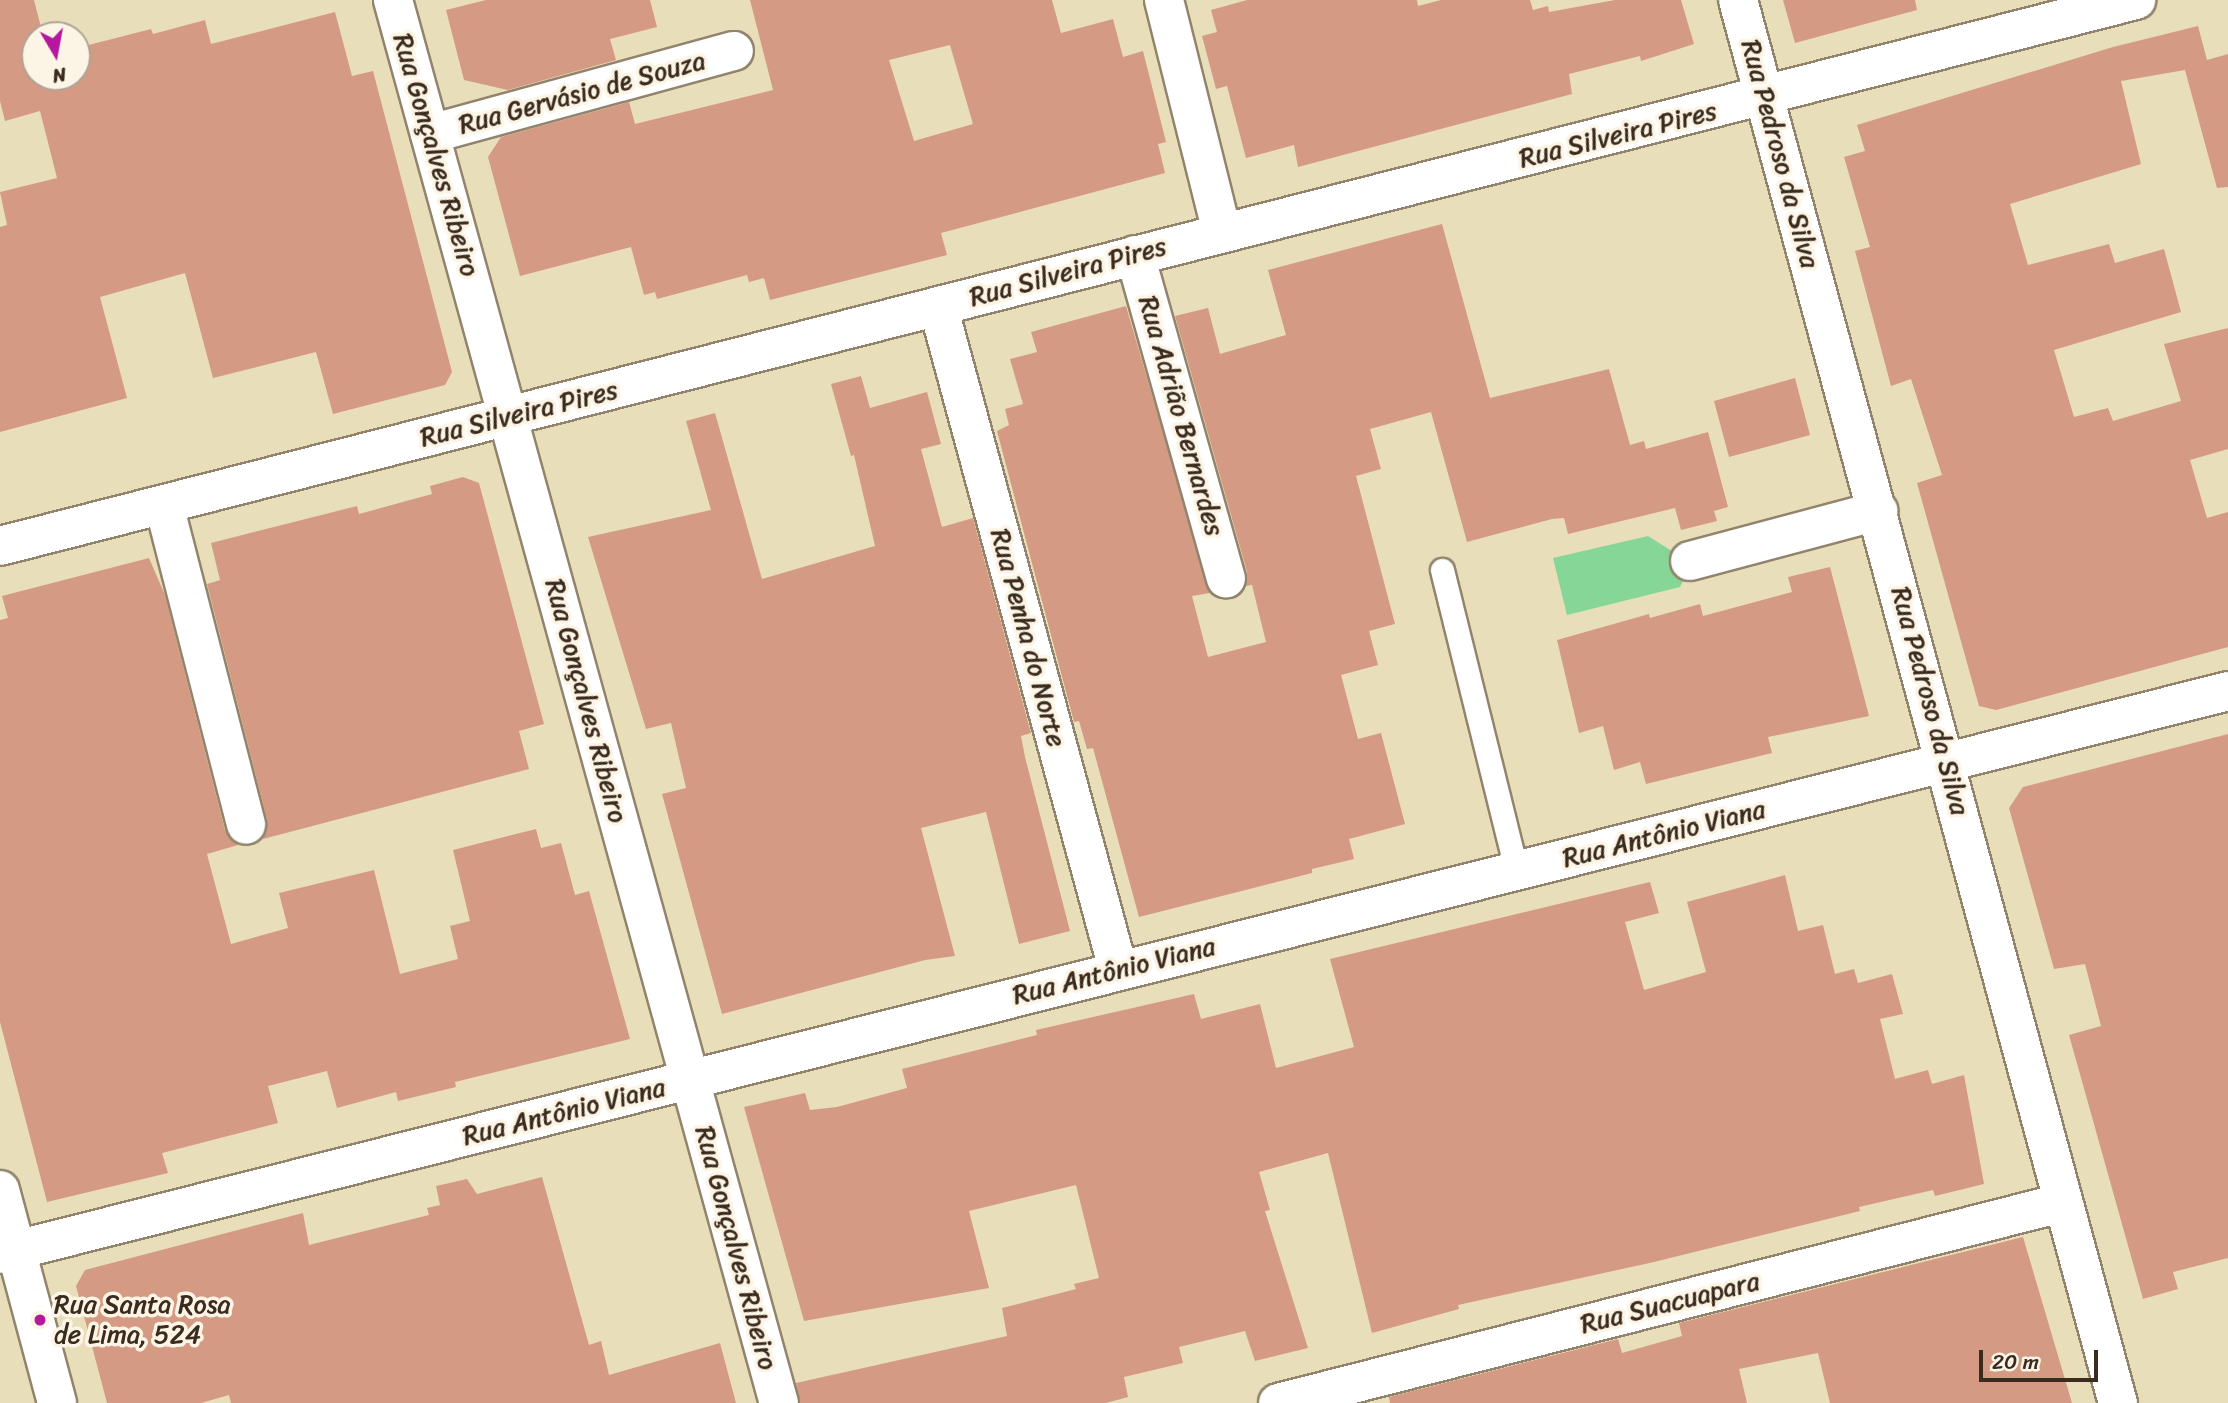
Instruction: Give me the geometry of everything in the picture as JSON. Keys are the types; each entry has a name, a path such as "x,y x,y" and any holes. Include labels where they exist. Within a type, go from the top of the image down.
{"street":[{"name":"Rua Gonçalves Ribeiro","path":"393,0 779,1403"},
{"path":"1164,0 1222,232"},
{"name":"Rua Pedroso da Silva","path":"1738,0 1948,763 2061,1203 2118,1403"},
{"name":"Rua Silveira Pires","path":"0,546 1135,254 1765,99 2136,0"},
{"name":"Rua Gervásio de Souza","path":"430,134 734,51"},
{"name":"Rua Adrião Bernardes","path":"1135,254 1226,578"},
{"name":"Rua Penha do Norte","path":"939,306 1118,970"},
{"path":"164,505 246,825"},
{"path":"1690,561 1878,511"},
{"name":"Rua Antônio Viana","path":"8,1252 2228,691"},
{"path":"0,1190 8,1252 57,1403"},
{"name":"Rua Suacuapara","path":"1278,1403 2061,1203"}],"lane":[{"path":"1442,570 1516,870"}],"green space":[{"path":"1648,536 1675,553 1685,577 1680,587 1567,615 1553,558"}],"building":[{"path":"0,0 34,0 39,21 21,21 21,91 91,91 91,44 151,29 153,34 205,20 211,44 335,12 352,76 373,71 452,372 445,385 333,414 316,352 213,378 185,273 100,297 127,398 0,432 0,227 7,225 0,192 57,178 40,111 5,121 0,101"},
{"path":"486,0 650,0 657,27 610,39 616,60 508,90 464,80 446,10"},
{"path":"750,0 1052,0 1061,33 1113,19 1123,57 1143,51 1166,142 1158,144 1165,173 941,233 947,255 770,300 764,278 749,282 747,275 657,299 655,292 644,295 631,247 520,276 488,157 501,137 629,102 635,124 773,90","holes":["950,45 973,124 914,141 889,60"]},
{"path":"1247,0 1417,0 1418,6 1441,0 1530,0 1533,10 1548,6 1549,12 1615,0 1681,0 1694,44 1641,61 1640,56 1569,74 1572,94 1298,167 1294,145 1246,158 1227,86 1216,89 1202,36 1217,32 1211,10"},
{"path":"1783,0 1915,0 1917,10 1795,43"},
{"path":"2198,26 2207,60 2228,54 2228,187 2217,188 2185,70 2121,81 2141,164 2010,204 2028,265 2109,244 2115,263 2164,249 2181,312 2054,350 2074,417 2108,408 2113,421 2181,401 2164,344 2228,328 2228,449 2190,460 2207,518 2228,512 2228,647 1996,710 1979,706 1917,483 1942,475 1911,379 1891,386 1855,251 1870,247 1844,157 1865,151 1857,125 2113,47"},
{"path":"1442,224 1490,398 1609,369 1630,445 1644,441 1646,449 1708,432 1728,507 1714,511 1717,521 1681,530 1675,508 1568,534 1564,518 1552,519 1467,542 1431,412 1370,429 1381,469 1356,476 1395,624 1369,631 1378,665 1341,675 1358,739 1381,733 1405,824 1349,839 1354,859 1312,869 1312,873 1139,917 1093,748 1087,749 1079,721 1074,722 997,431 1009,425 1005,409 1023,404 1010,359 1037,352 1031,332 1126,306 1210,593 1192,596 1208,657 1266,642 1252,585 1246,586 1247,572 1175,316 1208,308 1220,354 1286,335 1268,270"},
{"path":"861,376 870,408 927,392 941,444 921,449 942,527 973,518 1031,733 1021,736 1025,757 1070,931 1019,944 986,812 921,828 955,956 925,960 722,1014 662,794 686,788 671,723 646,729 588,537 711,510 686,421 715,413 762,579 875,546 854,455 851,456 831,384"},
{"path":"1795,378 1810,435 1729,457 1714,401"},
{"path":"463,477 479,483 544,724 519,731 529,769 263,839 267,820 207,584 220,580 211,543 357,506 359,514 432,494 430,486"},
{"path":"149,558 165,595 225,830 238,845 207,854 231,944 288,928 279,893 374,870 400,974 458,959 450,926 470,921 453,850 536,829 541,848 561,843 575,895 589,891 630,1039 455,1082 456,1087 398,1101 396,1092 337,1108 327,1071 268,1086 278,1123 162,1153 168,1173 47,1202 0,1022 0,620 8,618 2,596"},
{"path":"1830,567 1869,716 1768,737 1772,753 1646,784 1640,762 1614,770 1603,726 1579,733 1557,640 1649,614 1650,618 1700,604 1703,616 1792,592 1788,577"},
{"path":"2228,734 2228,1258 2173,1272 2178,1289 2143,1299 2069,1035 2101,1026 2085,964 2054,969 2009,808 2023,787"},
{"path":"1785,875 1798,931 1823,925 1835,974 1854,969 1858,983 1892,974 1903,1014 1880,1019 1895,1079 1928,1070 1932,1084 1964,1075 1984,1184 1935,1196 1933,1190 1859,1207 1860,1211 1654,1262 1458,1305 1459,1309 1372,1333 1328,1153 1259,1172 1270,1210 1265,1211 1308,1348 1255,1361 1245,1331 1179,1347 1183,1363 1124,1377 1128,1397 1106,1403 800,1403 796,1383 1007,1336 1002,1308 1076,1289 1074,1284 1099,1278 1076,1185 969,1211 989,1288 804,1321 744,1107 805,1093 810,1110 837,1107 907,1088 902,1069 1037,1035 1036,1030 1194,994 1201,1019 1260,1004 1276,1068 1354,1047 1330,959 1650,882 1659,913 1625,922 1644,990 1706,972 1687,902"},
{"path":"542,1177 589,1345 601,1341 609,1375 720,1343 736,1403 231,1403 229,1395 201,1403 107,1403 76,1286 85,1270 303,1213 309,1245 429,1215 427,1208 440,1205 436,1186 467,1179 477,1194"},
{"path":"2023,1237 2072,1403 1830,1403 1818,1353 1739,1369 1747,1403 1390,1403 1389,1397 1618,1339 1622,1353 1682,1336 1679,1323"}],"place":[{"name":"Rua Santa Rosa de Lima, 524","path":"40,1320"}]}
